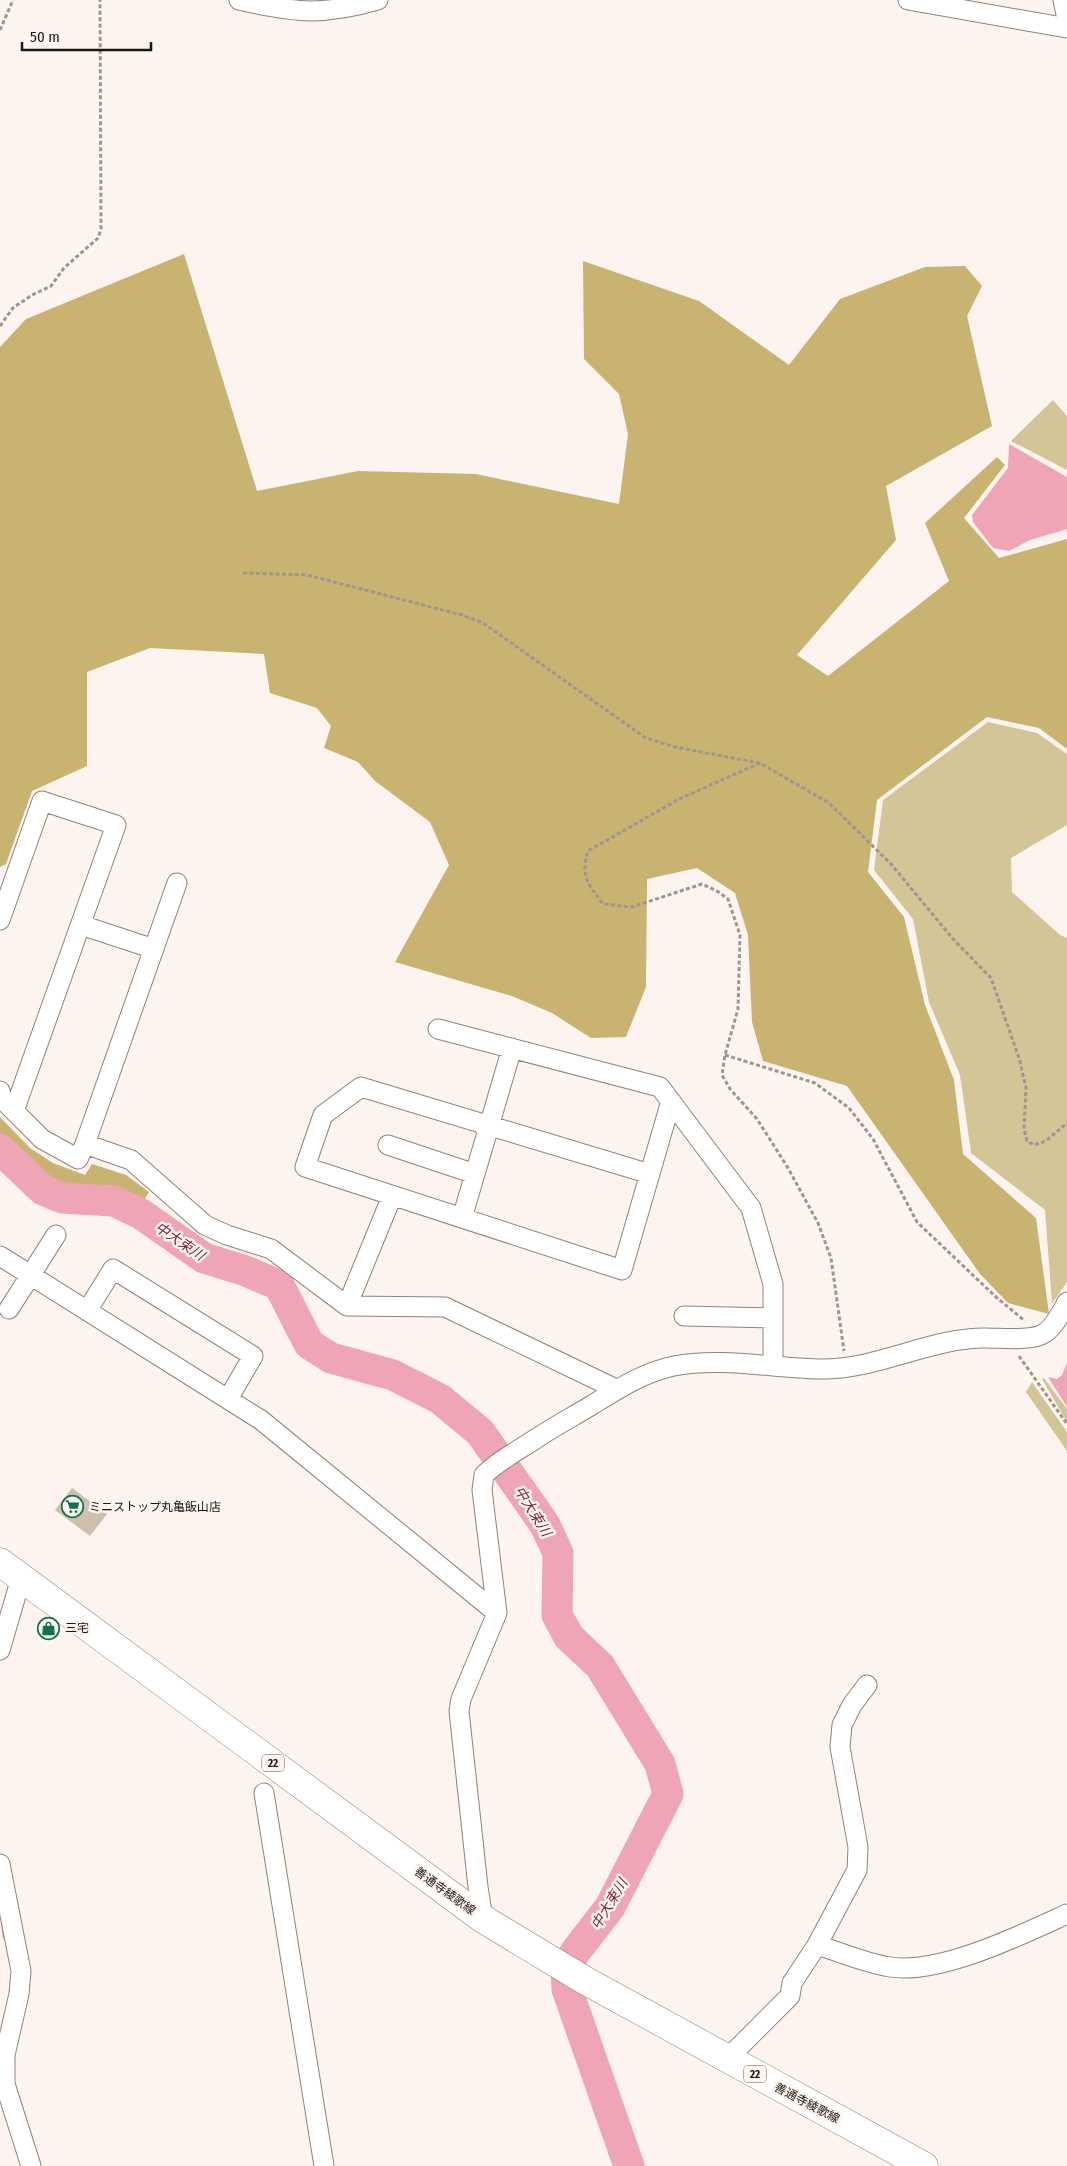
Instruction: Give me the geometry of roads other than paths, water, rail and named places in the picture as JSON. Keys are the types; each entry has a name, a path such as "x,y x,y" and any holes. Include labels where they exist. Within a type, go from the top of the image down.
{"main road":[{"name":"善通寺綾歌線","path":"10,1570 483,1919 548,1960 924,2166"}],"street":[{"path":"239,0 281,10 312,12 352,8 378,0"},
{"path":"908,0 1067,28"},
{"path":"1063,0 1067,20"},
{"path":"0,920 6,883 42,801 116,826 14,1111"},
{"path":"0,1091 2,1099 42,1140 78,1159 85,1144 177,882"},
{"path":"81,925 154,949"},
{"path":"438,1029 660,1087 751,1208 773,1284 772,1365"},
{"path":"462,1218 512,1048"},
{"path":"650,1174 490,1124 361,1087 323,1115 305,1167 622,1270 650,1174 671,1101"},
{"path":"85,1144 131,1160 205,1225 227,1235 272,1249 347,1306 445,1307 616,1389"},
{"path":"388,1145 475,1174"},
{"path":"347,1306 392,1196"},
{"path":"9,1309 56,1235"},
{"path":"0,1256 228,1399 276,1432 497,1613"},
{"path":"88,1311 113,1269 253,1356 228,1399"},
{"path":"483,1919 459,1711 462,1699 497,1613 482,1490 484,1475 492,1467 616,1389 646,1375 674,1366 702,1364 772,1365 819,1370 861,1365 951,1340 1004,1339 1042,1335 1057,1320 1067,1302"},
{"path":"684,1316 772,1318"},
{"path":"0,1650 10,1570"},
{"path":"727,2059 790,1996 792,1983 817,1945 857,1870 858,1847 840,1746 842,1725 852,1704 867,1685"},
{"path":"264,1793 324,2166"},
{"path":"0,1864 21,1971 19,1994 2,2055 5,2084 31,2166"},
{"path":"817,1945 890,1967 925,1967 952,1961 1067,1914"}],"waterway":[{"name":"中大束川","path":"0,1149 43,1190 62,1198 114,1201 141,1214 204,1258 243,1270 279,1285 309,1344 331,1358 393,1375 440,1399 480,1432 545,1525 558,1553 557,1615 569,1637 600,1666 660,1764 668,1794 610,1907 576,1951 566,1968 567,1989 629,2166"},
{"path":"3,1918 5,1937"}],"place":[{"name":"ミニストップ丸亀飯山店","path":"73,1507"},
{"name":"三宅","path":"49,1628"}]}
